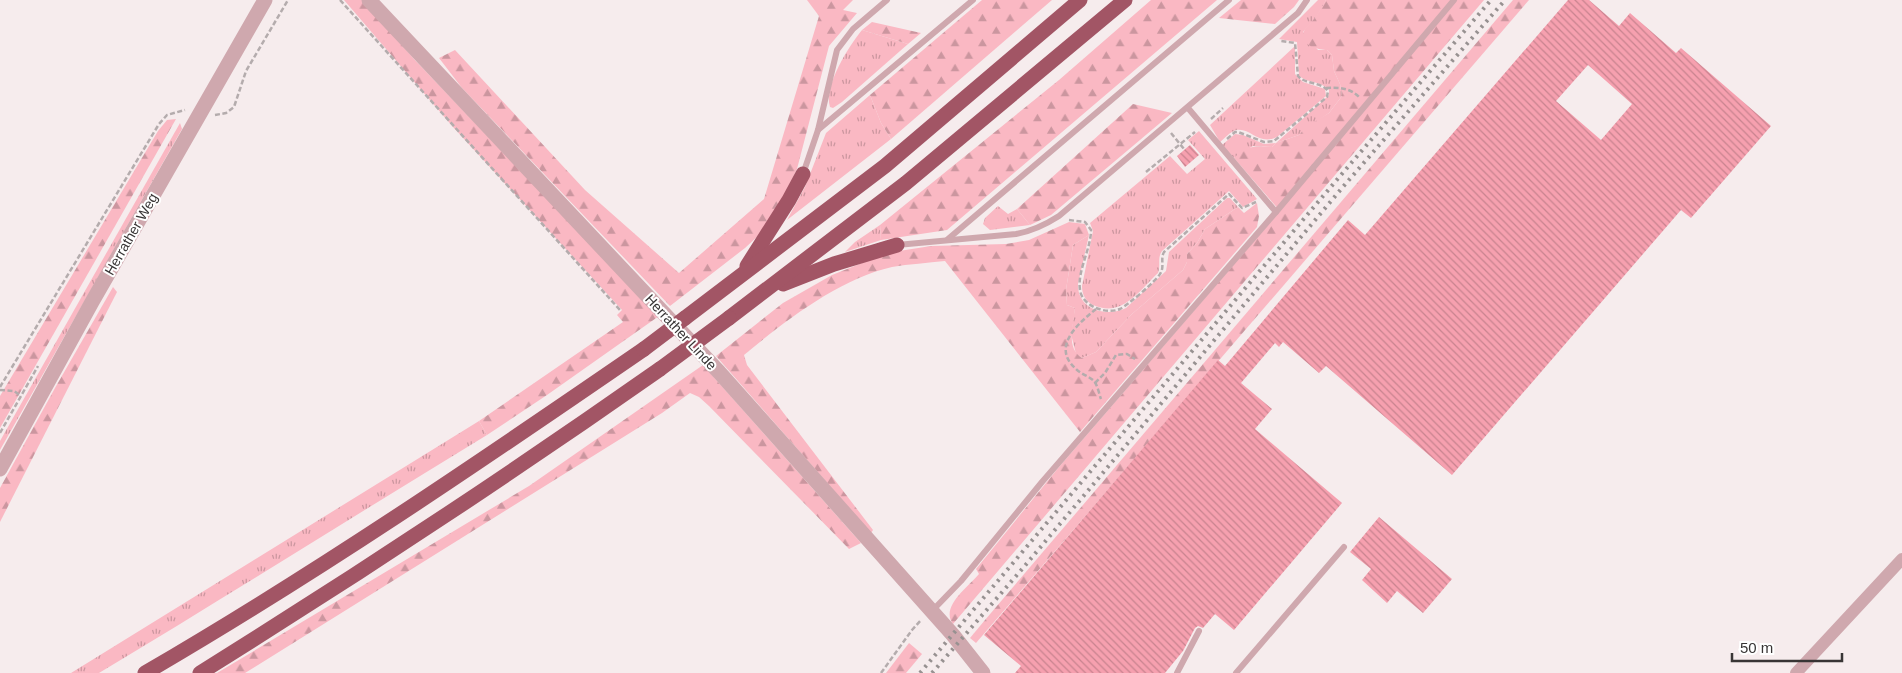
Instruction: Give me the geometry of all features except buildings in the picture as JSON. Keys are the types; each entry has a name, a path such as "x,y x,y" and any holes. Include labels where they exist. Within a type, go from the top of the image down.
{"highway":[{"path":"146,673 263,602 473,466 644,349 885,166 1080,0"},
{"path":"200,673 411,539 660,369 906,183 1125,0"},
{"path":"740,276 789,200 803,174"},
{"path":"763,292 834,264 897,245"}],"street":[{"name":"Herrather Weg","path":"0,469 102,285 265,0"},
{"name":"Herrather Linde","path":"369,0 719,372 953,635 983,673"},
{"path":"1796,673 1902,560"}],"lane":[{"path":"803,174 818,130 837,50 853,29 887,0"},
{"path":"818,130 973,0"},
{"path":"947,240 1229,0"},
{"path":"897,245 1033,231 1059,216 1298,13 1307,0"},
{"path":"931,612 961,581 1454,0"},
{"path":"1188,108 1276,212"},
{"path":"1236,673 1344,547"},
{"path":"1177,673 1200,631"}],"path":[{"path":"340,0 620,310"},
{"path":"1269,37 1295,43 1298,76 1305,81 1322,85 1326,88 1348,90 1357,95 1365,106"},
{"path":"1220,145 1235,132 1264,142 1274,141 1327,97 1328,91 1326,88"},
{"path":"1146,172 1223,108"},
{"path":"1165,127 1184,149"},
{"path":"1059,216 1063,220 1085,222 1091,230 1080,290 1084,300 1097,308 1112,311 1124,306 1162,272 1162,256 1164,252 1229,194 1242,208 1251,205 1263,197"},
{"path":"1097,308 1083,319 1068,336 1066,345 1068,358 1075,369 1095,383 1105,410"},
{"path":"1095,383 1105,374 1116,355 1127,354 1143,366"},
{"path":"0,390 14,391 21,396"},
{"path":"881,673 912,630 931,612"}],"green space":[{"path":"344,0 362,0 414,59 659,316 487,435 479,421 623,322 617,315 622,310 453,127"},
{"path":"807,0 853,0 843,10 857,13 829,46 797,169 779,206 759,235 670,306 462,88 439,58 455,50 585,190 679,273 764,199 819,16"},
{"path":"982,0 1052,0 891,139 881,123 870,95"},
{"path":"1151,0 1217,0 947,230 881,240 880,225 1059,80"},
{"path":"1241,0 1299,0 1275,24 1219,18"},
{"path":"1318,0 1326,0 1317,16 1303,32 1318,50 1327,50 1332,55 1334,71 1340,84 1342,96 1329,113 1299,135 1276,143 1329,95 1329,90 1326,87 1299,76 1297,42 1279,39"},
{"path":"1326,0 1484,0 953,624 950,618 950,611 957,598 979,574 976,569 1059,467 1280,211 1234,158 1247,149 1272,147 1276,143 1299,135 1306,127 1329,113 1342,96 1340,84 1334,71 1332,55 1327,50 1307,44 1303,38 1305,30"},
{"path":"1513,0 1529,0 976,643 970,638 985,620"},
{"path":"872,22 921,33 908,44 862,30"},
{"path":"862,30 908,44 842,102 833,108 830,107 830,88 834,78 844,56"},
{"path":"1295,46 1295,74 1303,82 1325,89 1326,96 1277,137 1265,139 1246,131 1236,130 1220,142 1210,125"},
{"path":"870,95 881,123 891,139 787,220 805,187 826,133"},
{"path":"1133,104 1172,113 1051,215 1030,225 1017,209"},
{"path":"176,119 0,428 0,396 158,131 167,120"},
{"path":"180,123 182,129 0,450 0,441"},
{"path":"1199,131 1257,199 1243,207 1229,191 1162,251 1158,273 1129,301 1113,308 1093,305 1085,297 1082,286 1093,231 1090,223 1170,156 1187,174 1205,159 1188,140"},
{"path":"1235,134 1243,135 1264,144 1276,143 1272,147 1253,146 1234,158 1222,145"},
{"path":"1227,198 1230,198 1238,207 1205,229 1197,243 1187,254 1187,262 1183,270 1132,314 1096,352 1082,358 1076,354 1071,334 1075,308 1067,305 1066,290 1073,245 1089,235 1078,284 1082,300 1094,309 1110,312 1118,311 1126,308 1166,271 1169,252"},
{"path":"1257,203 1259,216 1257,227 1080,432 945,261 892,267 852,281 795,315 744,355 747,365 873,530 871,533 716,356 783,303 832,275 872,259 899,251 931,246 1006,244 1029,240 1069,222 1085,224 1089,235 1073,245 1066,290 1067,305 1075,308 1072,342 1077,353 1082,358 1096,352 1132,314 1183,270 1187,262 1187,254 1197,243 1205,229 1238,207 1244,213"},
{"path":"998,206 1008,214 1017,209 1030,225 990,230 983,224 985,218"},
{"path":"880,225 881,240 845,252 855,242"},
{"path":"113,287 117,292 0,522 0,488"},
{"path":"703,365 861,543 849,549 709,406 699,397 690,393 662,413 245,673 217,673 529,486"},
{"path":"479,421 487,435 99,673 71,673"},
{"path":"909,643 922,654 906,673 886,673"}],"railway":[{"path":"920,673 1491,0"},
{"path":"932,673 1023,568 1342,188 1505,0"}]}
